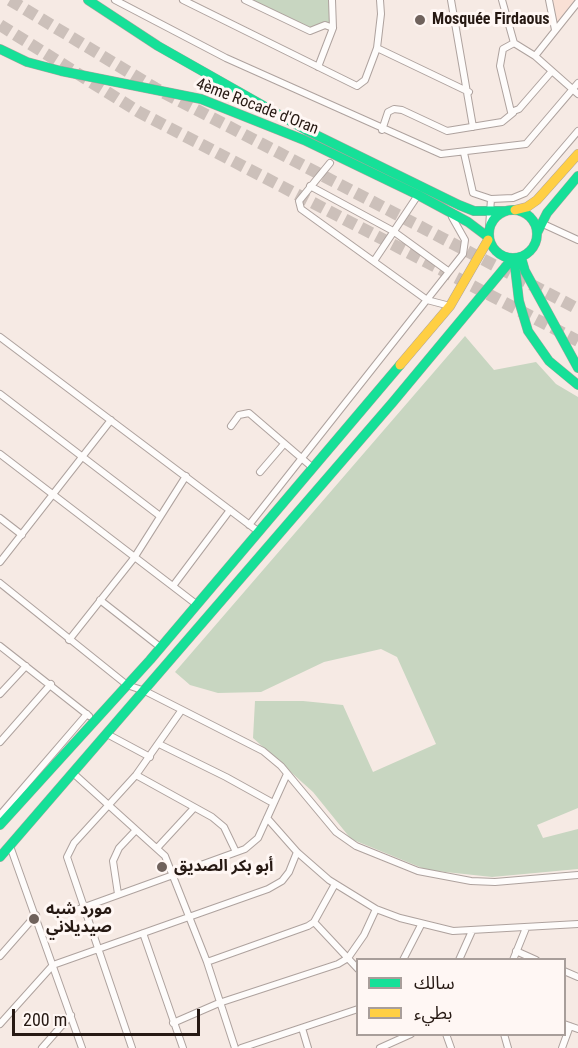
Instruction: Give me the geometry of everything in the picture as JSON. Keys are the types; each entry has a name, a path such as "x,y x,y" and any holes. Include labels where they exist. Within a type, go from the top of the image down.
{"main road":[{"name":"4ème Rocade d'Oran","path":"88,0 158,46 308,131 459,206 490,213 510,211"},
{"name":"4ème Rocade d'Oran","path":"0,49 27,62 61,71 201,99 304,140 418,195 488,234"},
{"path":"0,825 95,723 450,306 495,217 527,207 537,200 578,154"},
{"path":"0,857 516,258 531,250 541,223 578,176"},
{"path":"510,211 527,215 537,233"},
{"path":"488,234 497,254 516,258 525,271 578,368"},
{"path":"516,258 519,301 528,331 549,361 578,385"}],"street":[{"path":"115,0 226,58 434,153 464,153 526,144 575,92 578,83"},
{"path":"183,0 360,86 365,80 377,48 381,14 380,0"},
{"path":"245,0 310,31 325,25 333,28"},
{"path":"318,67 333,28 332,0"},
{"path":"451,0 469,92 473,127"},
{"path":"502,0 514,43 535,56 575,92"},
{"path":"549,0 555,30"},
{"path":"535,56 578,2"},
{"path":"513,113 508,106 500,66 503,49 514,43"},
{"path":"377,48 469,92"},
{"path":"382,130 388,112 394,109 402,110 443,130 502,122 552,71"},
{"path":"464,153 473,193 491,199 513,198 525,194 578,131"},
{"path":"330,163 299,201 301,209 427,300 450,306"},
{"path":"310,186 393,231 448,271"},
{"path":"374,261 418,195"},
{"path":"488,234 491,199"},
{"path":"249,525 427,300 466,247 463,234 447,212"},
{"path":"541,223 577,238"},
{"path":"0,337 259,532"},
{"path":"0,394 160,516"},
{"path":"231,426 239,415 246,412 313,468"},
{"path":"0,562 111,420"},
{"path":"260,472 284,444"},
{"path":"0,454 196,604"},
{"path":"69,640 134,558 186,476"},
{"path":"173,586 230,510"},
{"path":"0,518 22,535"},
{"path":"0,583 127,686 145,691 263,751 287,774 345,839 399,865 448,878 478,882 578,875"},
{"path":"100,600 160,646"},
{"path":"0,646 51,684 95,723"},
{"path":"0,694 26,666"},
{"path":"0,742 51,684"},
{"path":"132,1048 82,908 68,865 68,852 136,775 181,711"},
{"path":"0,815 87,714"},
{"path":"107,734 150,757"},
{"path":"159,744 273,803"},
{"path":"73,773 136,831 158,847 173,874 207,962 235,1048"},
{"path":"68,913 244,849 258,838 287,774"},
{"path":"136,775 212,817 224,827 236,852"},
{"path":"158,847 194,808"},
{"path":"267,818 297,852 335,884 376,909 421,925 453,931 472,931 578,924"},
{"path":"118,894 113,861 119,848 136,831"},
{"path":"10,846 82,1048"},
{"path":"0,1024 53,965 268,889 282,881 290,872 297,852"},
{"path":"207,962 314,922 335,884"},
{"path":"173,1023 219,1003 338,964 348,958 364,935 376,909"},
{"path":"0,956 36,915"},
{"path":"314,922 356,968"},
{"path":"404,958 421,925"},
{"path":"514,958 526,928"},
{"path":"460,958 472,931"},
{"path":"143,933 183,1048"},
{"path":"516,951 532,958"},
{"path":"242,1048 356,1009"},
{"path":"42,1048 71,1015"},
{"path":"567,1025 578,1029"},
{"path":"302,1028 308,1048"},
{"path":"380,1048 393,1046 408,1036"}],"shaded area":[{"path":"553,0 575,0 557,24"}],"green space":[{"path":"250,0 329,0 330,26 314,31"},
{"path":"465,336 494,370 536,362 556,384 578,397 578,808 537,825 543,838 578,829 578,869 492,877 427,870 351,839 313,792 253,738 255,701 303,701 343,705 373,772 436,744 397,657 381,649 324,662 261,692 218,693 190,685 175,672"}],"tunnel":[{"path":"10,0 155,88 578,309"},
{"path":"0,25 139,112 578,341"}],"traffic: fast":[{"path":"88,0 158,46 308,131 459,205 474,211 505,211"},
{"path":"0,49 27,62 61,71 201,99 304,140 418,195 468,222 488,237"},
{"path":"537,233 547,213 578,176"},
{"path":"508,210 518,210 533,220 537,234 536,243 527,254 518,258 508,258 493,248 489,239 489,229 499,214 508,210"},
{"path":"521,257 525,271 578,368"},
{"path":"0,857 393,402 512,259"},
{"path":"514,259 519,301 528,331 549,361 578,385"},
{"path":"0,825 150,660 400,365"}],"traffic: slow":[{"path":"515,210 527,207 537,200 578,154"},
{"path":"400,365 450,306 488,240"}],"place":[{"name":"Mosquée Firdaous","path":"420,20"},
{"name":"أبو بكر الصديق","path":"162,867"},
{"name":"مورد شبه صيديلاني","path":"34,919"}]}
